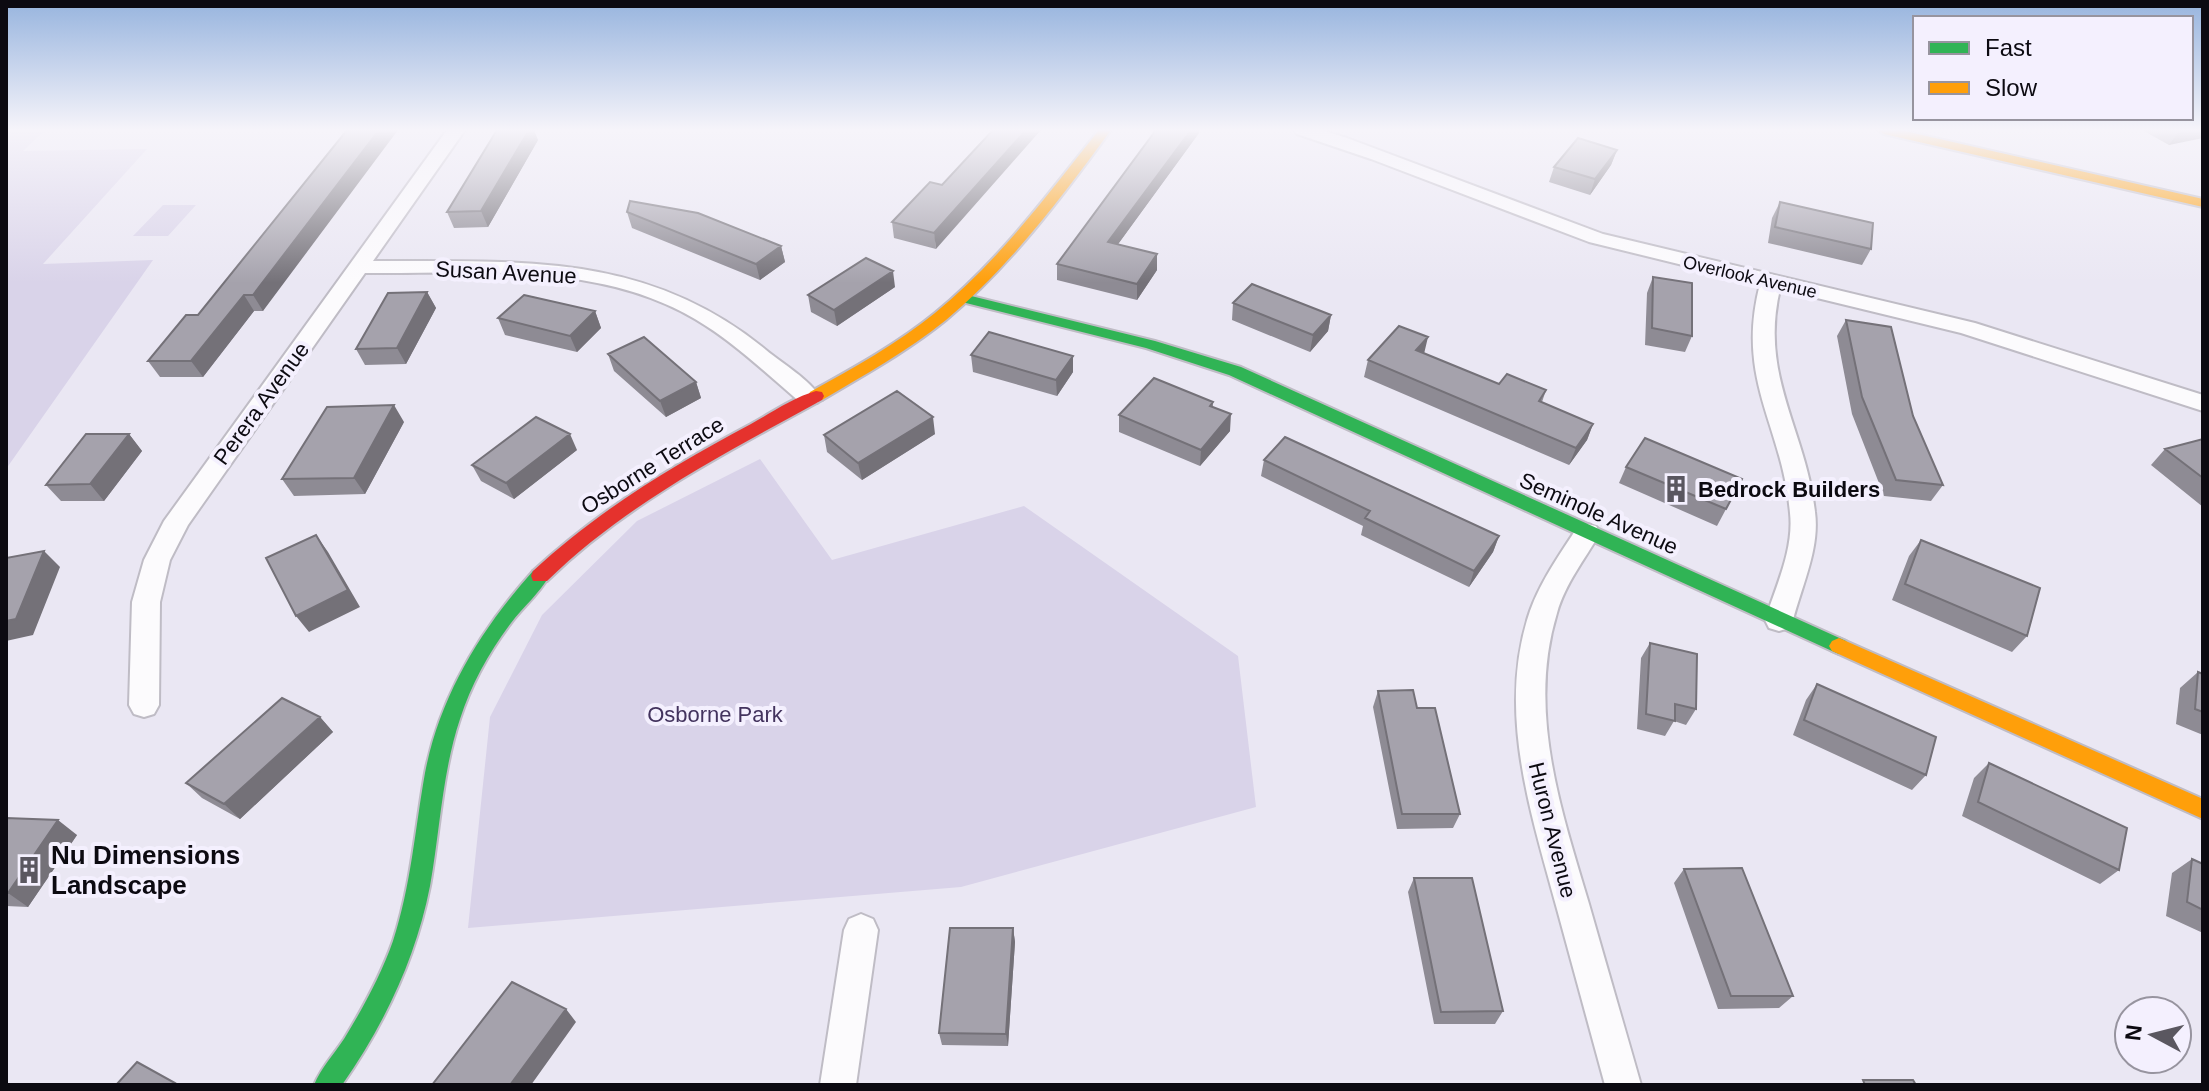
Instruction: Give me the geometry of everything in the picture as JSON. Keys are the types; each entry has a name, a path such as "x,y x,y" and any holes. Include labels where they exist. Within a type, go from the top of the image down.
{"street":[{"name":"Perera Avenue","path":"144,705 146,602 157,560 177,521 420,181"},
{"name":"Osborne Terrace","path":"327,1085 378,1006 407,932 417,897 445,728 458,693 497,626 544,571 607,519 647,491 913,338 963,298 994,267 1064,181"},
{"name":"Overlook Avenue","path":"1444,181 1596,238 1981,332 2203,403"},
{"path":"2106,181 2203,203"},
{"name":"Susan Avenue","path":"358,267 543,271 584,275 646,289 689,306 715,322 809,398"},
{"path":"1771,282 1761,309 1759,339 1766,375 1798,481 1803,516 1802,540 1779,620"},
{"name":"Seminole Avenue","path":"963,298 1150,344 1235,371 1779,620 2203,809"},
{"name":"Huron Avenue","path":"1587,533 1557,582 1543,613 1532,665 1530,718 1534,764 1623,1085"},
{"path":"838,1085 861,930"}],"green space":[{"path":"6,181 118,181 43,264 153,260 6,469"},
{"path":"163,205 196,205 168,236 133,236"},
{"name":"Osborne Park","path":"760,459 832,560 1024,506 1238,656 1256,807 961,887 468,928 490,717 542,615 637,521"}],"building":[{"path":"306,181 340,181 253,295 244,295 191,361 148,361 186,315 198,315"},
{"path":"466,181 499,181 481,211 447,212"},
{"path":"946,181 981,181 934,233 892,222 930,182 942,185"},
{"path":"1118,181 1153,181 1108,242 1157,254 1137,284 1057,264"},
{"path":"630,201 698,213 781,246 756,264 627,212"},
{"path":"1780,202 1873,223 1871,249 1775,227"},
{"path":"866,258 893,271 834,310 808,295"},
{"path":"1653,277 1692,283 1692,336 1652,328"},
{"path":"1252,284 1331,315 1313,335 1233,303"},
{"path":"427,292 397,348 356,349 388,293"},
{"path":"524,295 595,311 570,336 498,318"},
{"path":"1846,320 1891,327 1913,416 1943,485 1896,480 1862,397"},
{"path":"1399,326 1428,337 1416,350 1499,384 1507,374 1546,390 1539,401 1593,424 1576,448 1368,360"},
{"path":"989,332 1073,356 1056,380 971,355"},
{"path":"644,337 696,382 660,401 608,354"},
{"path":"1154,378 1213,402 1210,406 1231,414 1201,450 1119,415"},
{"path":"897,391 933,417 858,463 824,435"},
{"path":"394,405 354,478 282,479 327,407"},
{"path":"536,417 570,434 506,483 472,465"},
{"path":"86,434 129,434 90,484 46,485"},
{"path":"1285,437 1499,536 1474,571 1365,518 1370,511 1264,460"},
{"path":"1645,438 1742,479 1726,509 1626,467"},
{"path":"2203,439 2203,478 2165,449"},
{"path":"316,535 348,590 296,616 266,558"},
{"path":"1921,540 2040,588 2027,636 1905,584"},
{"path":"44,551 16,619 6,621 6,558"},
{"path":"1650,643 1697,654 1696,709 1675,704 1675,721 1646,714"},
{"path":"2198,672 2203,674 2203,712 2195,709"},
{"path":"1817,684 1936,737 1926,775 1804,720"},
{"path":"1413,690 1417,708 1435,708 1460,814 1402,814 1378,691"},
{"path":"282,698 320,717 224,804 186,783"},
{"path":"1989,763 2127,828 2119,870 1978,802"},
{"path":"6,818 58,820 8,893 6,893"},
{"path":"2192,859 2203,864 2203,910 2187,902"},
{"path":"1742,868 1793,996 1731,996 1684,869"},
{"path":"1414,878 1472,878 1503,1011 1441,1012"},
{"path":"950,928 1013,928 1006,1034 939,1033"},
{"path":"512,982 566,1009 510,1085 432,1085"},
{"path":"137,1062 175,1083 116,1085"},
{"path":"1863,1080 1913,1080 1916,1085 1865,1085"}],"traffic: fast":[{"path":"963,298 1150,344 1235,371 1839,646"},
{"path":"327,1085 376,1007 403,945 419,886 436,772 450,717 487,643 540,576"}],"traffic: slow":[{"path":"816,396 910,339 964,297 1028,228 1065,181"},
{"path":"2106,181 2203,203"},
{"path":"1839,646 2203,809"}],"traffic: jam":[{"path":"540,576 570,548 636,498 816,396"}],"place":[{"name":"Bedrock Builders","path":"1676,489"},
{"name":"Nu Dimensions Landscape","path":"29,870"}]}
